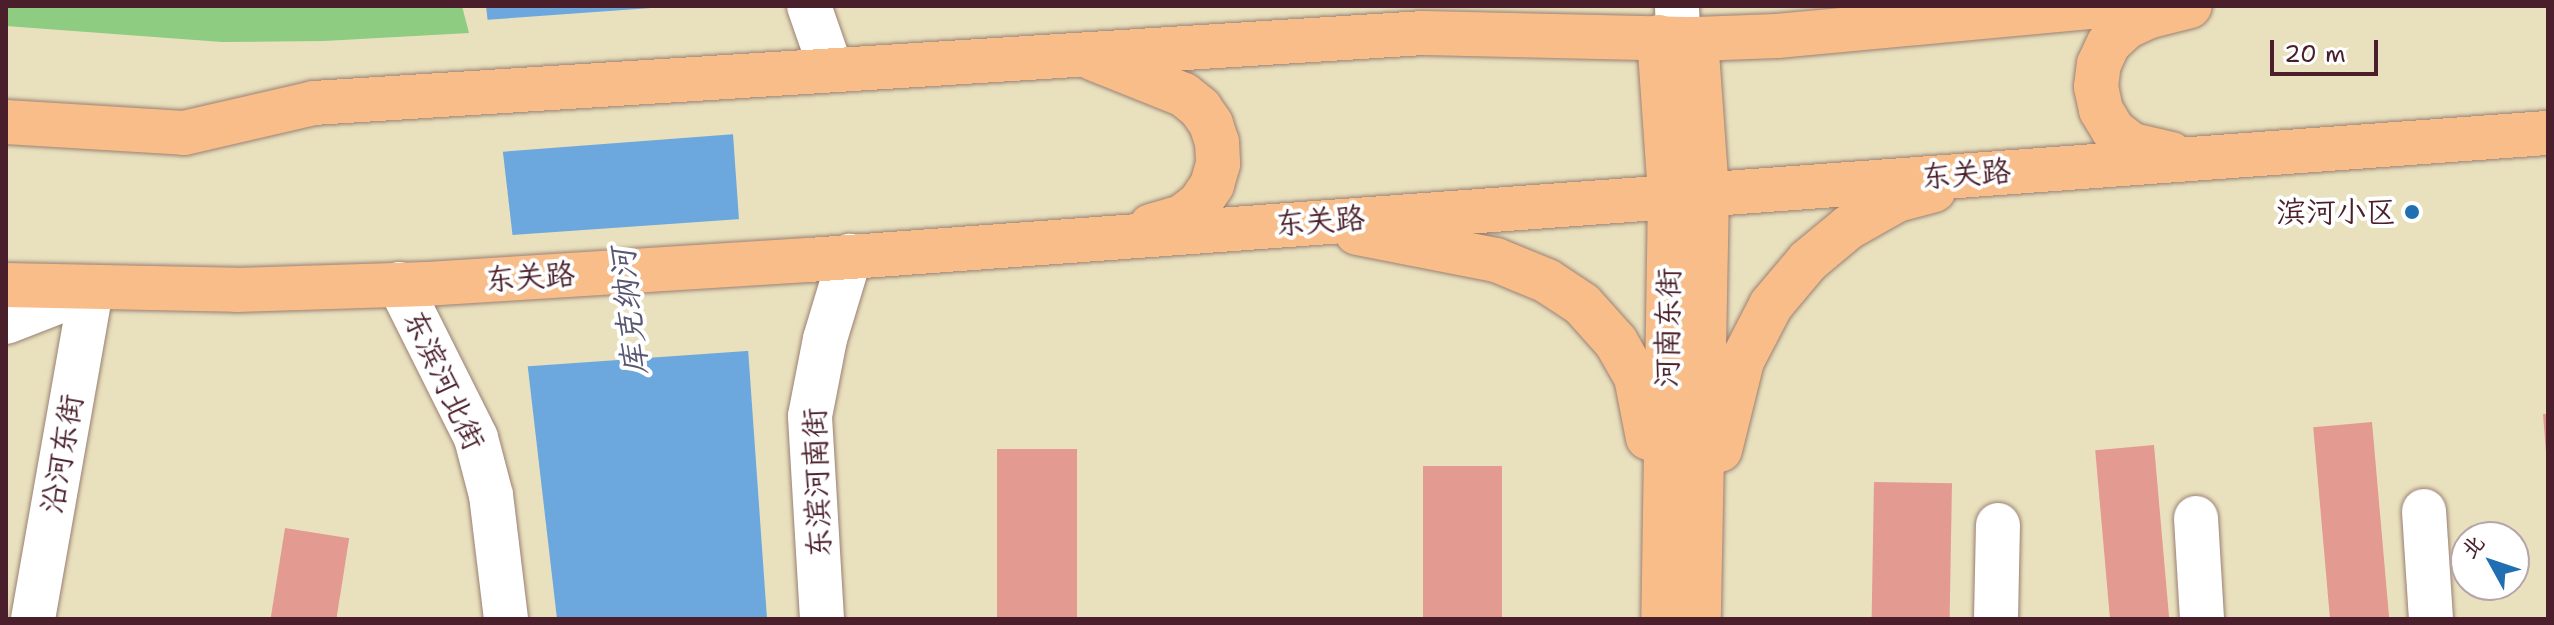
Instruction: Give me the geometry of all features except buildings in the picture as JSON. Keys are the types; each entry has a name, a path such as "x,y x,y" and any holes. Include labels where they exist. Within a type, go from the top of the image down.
{"main road":[{"path":"1424,33 1476,6"},
{"path":"6,122 184,133 314,103 1424,33 1678,30 1777,36 2008,10 2103,6"},
{"path":"2190,6 2147,17 2126,27 2109,43 2099,64 2096,87 2101,110 2113,130 2132,145 2154,153 2208,158"},
{"name":"河南东街","path":"1678,30 1689,193 1683,525 1699,619"},
{"path":"1082,54 1184,95 1200,108 1217,142 1218,164 1212,185 1200,203 1182,217 1114,236"},
{"name":"东关路","path":"6,285 91,289 412,284 830,258 1689,193 2548,133"},
{"path":"1683,525 1742,361 1771,305 1808,261 1849,227 1897,200 2002,172"},
{"path":"1304,222 1496,260 1547,281 1582,304 1616,342 1636,377 1683,525"},
{"name":"河南东街","path":"1663,619 1683,525"}],"street":[{"path":"809,6 831,69"},
{"name":"东滨河南街","path":"822,619 810,416 825,339 830,258"},
{"name":"东滨河北街","path":"412,284 476,438 491,495 506,619"},
{"name":"东关路","path":"6,322 91,289"},
{"name":"沿河东街","path":"33,619 91,289"},
{"path":"2424,511 2431,619"},
{"path":"2196,518 2202,619"},
{"path":"1996,619 1998,525"}],"green space":[{"path":"6,6 462,6 469,33 324,41 222,42 6,26"}],"water":[{"name":"库克纳河","path":"486,6 724,6 767,619 557,619"}],"pier":[{"path":"679,6 728,6 736,134 499,152 484,20"},
{"path":"741,219 750,351 518,367 509,235"}],"place":[{"name":"滨河小区","path":"2412,212"}]}
